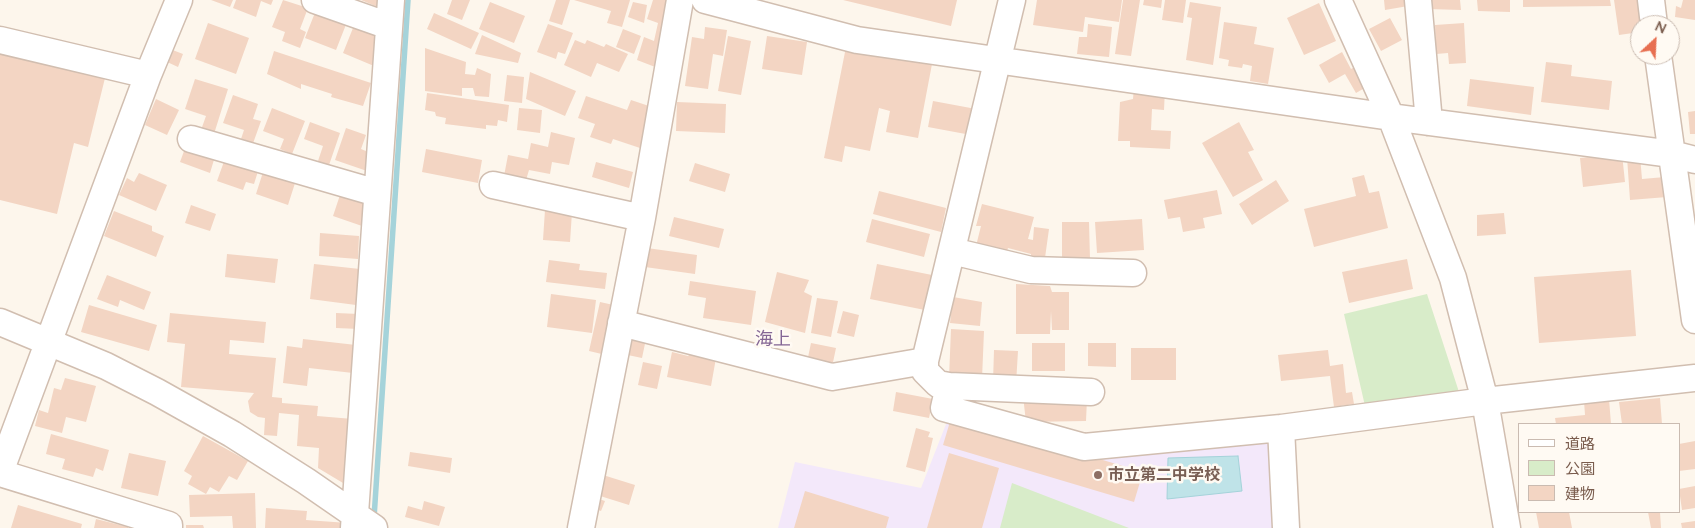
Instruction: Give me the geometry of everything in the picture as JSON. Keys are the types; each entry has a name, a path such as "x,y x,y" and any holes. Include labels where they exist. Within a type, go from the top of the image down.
{"street":[{"path":"169,528 169,525 0,472 148,75 179,0"},
{"path":"315,0 389,26"},
{"path":"361,523 377,193 391,0"},
{"path":"582,528 642,218 680,0"},
{"path":"705,0 858,40 1391,118 1684,157"},
{"path":"1012,0 925,361 925,371 938,384 949,386 1091,392"},
{"path":"1338,0 1391,118 1453,278 1485,401 1507,528"},
{"path":"1418,0 1429,122"},
{"path":"1651,0 1653,15"},
{"path":"0,40 148,75"},
{"path":"1661,65 1684,157 1695,320"},
{"path":"190,139 377,193"},
{"path":"493,185 642,218"},
{"path":"952,251 1031,270 1133,273"},
{"path":"0,322 106,366 232,434 361,523"},
{"path":"621,322 832,377 925,361"},
{"path":"949,386 944,408 1084,447 1281,428 1485,401 1695,378"},
{"path":"1281,428 1286,528"}],"shaded area":[{"name":"市立第二中学校","path":"950,414 1022,435 1268,431 1272,528 778,528 795,462 921,488"}],"green space":[{"path":"1427,294 1459,392 1365,406 1344,314"},
{"path":"1012,483 1129,528 1000,528"}],"water":[{"path":"1238,456 1242,491 1167,499 1168,458"}],"building":[{"path":"211,0 233,0 230,7"},
{"path":"236,0 273,0 271,5 261,1 256,17 233,8"},
{"path":"283,0 308,8 300,29 306,32 300,48 282,41 285,32 272,27"},
{"path":"361,0 381,0 378,7"},
{"path":"452,0 470,0 462,20 447,14"},
{"path":"556,0 570,0 562,25 549,21"},
{"path":"574,0 630,0 622,27 607,23 611,11"},
{"path":"653,0 669,0 663,70 637,60 644,37 654,41 658,23 647,19"},
{"path":"843,0 957,0 951,26"},
{"path":"1037,0 1122,0 1119,22 1085,17 1083,32 1033,25"},
{"path":"1123,0 1140,0 1131,56 1115,54"},
{"path":"1144,0 1162,0 1161,8 1143,5"},
{"path":"1165,0 1186,0 1183,23 1162,20"},
{"path":"1384,0 1414,0 1414,5 1385,10"},
{"path":"1428,0 1460,0 1461,10 1428,9"},
{"path":"1477,0 1510,0 1510,12 1478,11"},
{"path":"1523,0 1610,0 1611,6 1523,7"},
{"path":"1614,0 1642,0 1644,15 1630,15 1630,33 1619,35"},
{"path":"1683,0 1695,0 1695,20 1675,15 1676,6 1681,8"},
{"path":"490,2 525,16 514,43 479,29"},
{"path":"633,2 647,5 644,23 628,17"},
{"path":"1190,2 1221,7 1213,65 1186,60 1192,18 1187,17"},
{"path":"1319,3 1336,41 1304,55 1287,18"},
{"path":"316,10 347,22 336,50 305,38"},
{"path":"434,13 479,33 471,49 427,29"},
{"path":"1390,18 1402,40 1381,51 1369,29"},
{"path":"1224,22 1257,27 1254,44 1274,48 1268,84 1250,81 1252,66 1243,64 1242,68 1228,66 1229,60 1219,58"},
{"path":"208,23 249,38 236,74 195,59"},
{"path":"355,23 381,34 374,66 343,53"},
{"path":"1464,23 1466,63 1449,64 1448,53 1436,54 1435,25"},
{"path":"548,24 573,33 565,54 558,52 556,59 537,52"},
{"path":"1088,24 1112,27 1109,57 1077,54 1079,37 1087,37"},
{"path":"705,27 727,30 723,56 713,54 708,89 685,86 692,37 704,39"},
{"path":"623,29 641,36 634,54 616,47"},
{"path":"482,35 521,53 518,63 475,54"},
{"path":"728,36 751,41 741,95 718,91"},
{"path":"767,36 807,42 802,75 762,69"},
{"path":"575,40 585,44 587,40 604,47 606,44 628,54 619,72 597,63 591,77 564,65"},
{"path":"846,47 932,64 918,138 886,132 890,111 879,108 870,151 845,146 842,162 824,158"},
{"path":"425,48 466,62 465,74 475,75 477,68 491,74 489,97 475,96 473,88 462,88 462,96 425,91"},
{"path":"170,49 183,54 178,67 165,61"},
{"path":"0,51 105,78 88,147 74,143 57,214 0,200"},
{"path":"274,51 371,83 363,106 331,97 332,94 301,84 301,89 267,74"},
{"path":"1342,52 1351,69 1356,66 1368,86 1356,93 1345,74 1329,83 1319,65"},
{"path":"1546,62 1572,65 1571,76 1612,81 1609,110 1541,102"},
{"path":"530,72 576,91 565,116 526,99"},
{"path":"507,75 524,77 522,103 504,101"},
{"path":"195,79 228,89 214,134 201,130 206,116 185,109"},
{"path":"1470,79 1534,87 1531,115 1467,106"},
{"path":"1134,87 1165,89 1164,110 1152,109 1151,130 1171,131 1170,149 1130,147 1130,141 1118,141 1120,102 1133,99"},
{"path":"427,93 509,105 507,122 498,120 497,126 486,125 486,129 445,124 446,118 436,116 435,112 425,110"},
{"path":"233,95 258,104 253,119 261,121 251,149 239,145 244,130 223,123"},
{"path":"586,96 627,110 631,100 649,106 646,115 654,117 649,151 613,139 611,144 590,137 595,124 578,118"},
{"path":"156,99 179,110 167,135 145,125"},
{"path":"933,101 976,109 971,135 928,127"},
{"path":"677,102 726,104 725,133 676,131"},
{"path":"272,108 305,121 292,154 280,149 284,139 263,131"},
{"path":"519,108 542,110 540,133 517,130"},
{"path":"1695,111 1695,134 1690,134 1688,112"},
{"path":"310,122 340,133 328,168 317,164 323,146 304,139"},
{"path":"1239,122 1254,150 1248,152 1263,180 1233,197 1202,143"},
{"path":"346,128 366,135 361,149 373,154 367,171 335,160"},
{"path":"551,132 575,138 569,165 552,162 550,174 529,170 526,180 504,176 508,155 528,159 531,143 548,147"},
{"path":"187,143 216,153 210,173 180,162"},
{"path":"426,149 482,160 478,183 422,172"},
{"path":"1622,154 1625,182 1583,187 1580,158"},
{"path":"226,156 259,168 254,184 246,182 243,190 217,181"},
{"path":"1640,156 1642,179 1665,177 1667,197 1630,200 1627,157"},
{"path":"596,162 633,172 629,188 592,177"},
{"path":"695,163 730,174 725,192 689,181"},
{"path":"264,169 296,180 288,205 256,194"},
{"path":"139,173 167,185 156,211 119,195 127,178 134,182"},
{"path":"1364,175 1369,193 1379,191 1388,228 1314,247 1304,209 1356,196 1352,178"},
{"path":"1276,180 1289,201 1252,225 1239,204"},
{"path":"1217,190 1222,214 1203,218 1205,228 1183,232 1180,217 1168,219 1164,200"},
{"path":"879,191 946,208 941,232 873,214"},
{"path":"341,192 370,201 362,226 333,216"},
{"path":"982,204 1034,217 1028,239 1033,240 1034,227 1049,229 1044,265 1030,263 1031,254 1008,248 1006,254 976,246 981,226 976,226"},
{"path":"191,205 216,214 210,231 185,223"},
{"path":"545,210 572,212 570,242 543,240"},
{"path":"114,211 152,226 152,231 164,236 156,257 104,236"},
{"path":"1504,213 1506,234 1477,236 1477,215"},
{"path":"674,217 724,229 719,248 669,236"},
{"path":"872,219 930,234 924,257 866,242"},
{"path":"1142,219 1144,250 1097,253 1095,222"},
{"path":"1062,222 1089,222 1090,259 1062,259"},
{"path":"320,233 359,236 358,259 319,256"},
{"path":"647,248 697,255 695,274 645,267"},
{"path":"227,254 278,259 275,283 225,277"},
{"path":"1407,259 1413,289 1349,303 1342,272"},
{"path":"549,260 580,264 579,270 607,273 605,289 546,282"},
{"path":"314,264 360,269 356,305 310,299"},
{"path":"877,264 937,276 930,311 870,299"},
{"path":"1631,270 1636,336 1539,343 1534,277"},
{"path":"777,272 809,280 804,292 812,296 805,333 765,322"},
{"path":"107,275 151,292 144,310 120,300 118,307 97,299"},
{"path":"690,281 756,291 751,325 703,318 706,298 688,295"},
{"path":"1016,284 1050,286 1052,292 1069,292 1069,330 1052,330 1051,311 1050,334 1016,334"},
{"path":"551,294 596,300 592,333 547,327"},
{"path":"953,297 982,302 980,326 950,323"},
{"path":"817,298 838,301 831,337 811,333"},
{"path":"600,302 618,306 606,355 589,351"},
{"path":"89,305 157,325 149,351 81,332"},
{"path":"843,311 859,315 854,337 837,333"},
{"path":"170,313 266,322 264,343 230,340 229,354 276,358 272,397 282,398 282,403 318,406 317,416 353,419 348,486 318,468 319,448 297,446 299,415 279,413 277,436 264,435 265,418 258,417 250,412 248,401 254,393 181,387 185,344 167,342"},
{"path":"336,313 359,314 359,329 336,328"},
{"path":"951,329 984,331 982,379 949,378"},
{"path":"627,335 646,339 642,358 623,354"},
{"path":"303,339 356,345 353,373 309,368 307,386 283,383 287,346 302,348"},
{"path":"811,343 836,348 832,367 807,362"},
{"path":"1032,343 1065,343 1065,371 1032,371"},
{"path":"1088,343 1116,343 1116,367 1088,366"},
{"path":"1131,348 1176,348 1176,380 1131,380"},
{"path":"994,350 1018,351 1016,384 993,382"},
{"path":"1328,350 1330,366 1343,364 1346,393 1352,392 1354,404 1334,407 1330,376 1281,381 1278,355"},
{"path":"672,352 688,356 691,353 716,358 711,386 667,377"},
{"path":"643,362 662,366 657,389 638,385"},
{"path":"65,378 96,386 86,422 66,417 62,433 35,426 39,410 48,413 54,388 61,390"},
{"path":"896,392 933,399 929,418 893,411"},
{"path":"1023,396 1087,399 1086,421 1026,422"},
{"path":"1660,398 1662,423 1622,423 1619,402"},
{"path":"1609,399 1611,423 1556,423 1555,418 1585,415 1584,401"},
{"path":"952,415 1143,472 1134,502 943,445"},
{"path":"916,428 930,432 928,437 933,438 925,472 906,467"},
{"path":"51,434 109,450 103,471 96,468 93,477 62,469 65,459 46,454"},
{"path":"203,436 248,461 237,480 229,476 219,492 210,487 206,494 188,484 192,476 184,471"},
{"path":"1695,441 1695,469 1680,471 1680,444"},
{"path":"410,452 452,458 450,473 408,466"},
{"path":"129,453 166,461 158,496 121,488"},
{"path":"949,453 999,468 982,528 927,528"},
{"path":"603,475 635,485 629,505 597,495"},
{"path":"1695,486 1695,508 1682,510 1680,489"},
{"path":"805,491 889,517 886,528 794,528"},
{"path":"255,493 256,528 233,528 232,516 190,517 189,495"},
{"path":"596,498 605,501 601,511 593,508"},
{"path":"424,501 445,507 439,526 405,517 408,506 422,510"},
{"path":"18,505 82,524 81,528 11,528"},
{"path":"266,508 307,511 306,520 348,523 348,528 265,528"},
{"path":"1536,513 1569,513 1572,528 1539,528"},
{"path":"1648,513 1660,513 1661,528 1651,528"},
{"path":"96,519 128,527 128,528 94,528"},
{"path":"1695,521 1695,528 1682,528 1681,523"},
{"path":"186,525 203,525 204,528 186,528"}],"waterway":[{"path":"374,518 408,0"}],"place":[{"name":"市立第二中学校","path":"1098,475"}],"district":[{"name":"海上","path":"773,339"}]}
